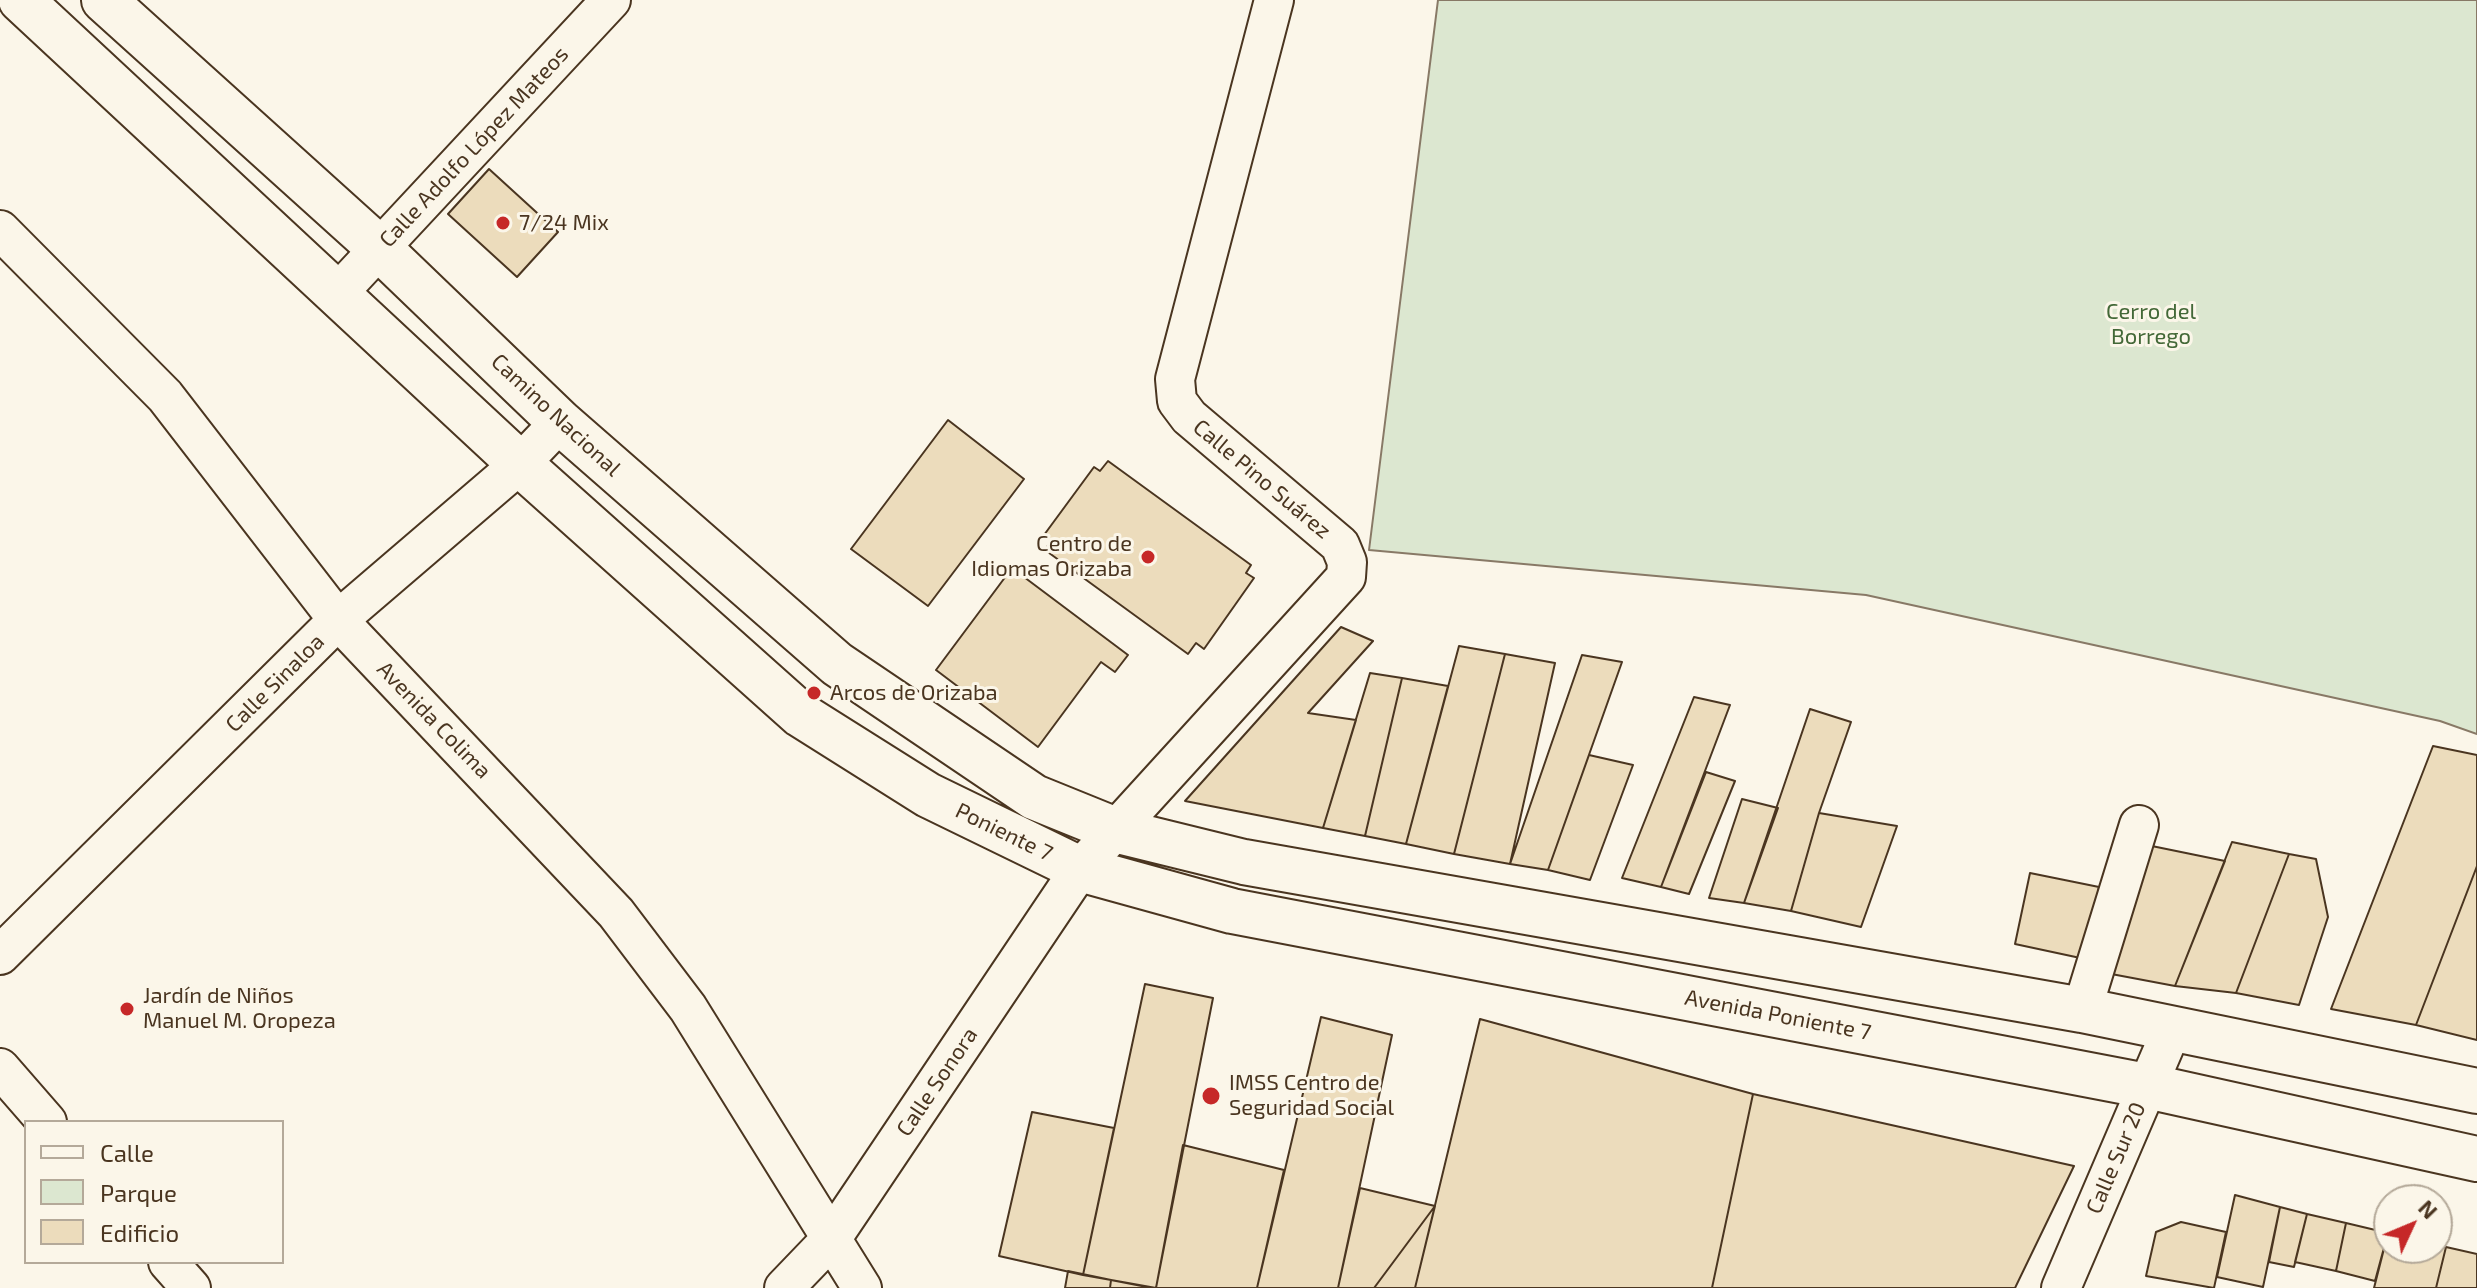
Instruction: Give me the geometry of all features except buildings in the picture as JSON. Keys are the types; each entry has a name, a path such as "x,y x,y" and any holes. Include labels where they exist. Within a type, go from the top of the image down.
{"main road":[{"path":"21,0 520,464"},
{"name":"Camino Nacional","path":"104,0 380,249 560,422 837,664 1034,797"},
{"name":"Poniente 7","path":"520,464 801,715 928,795 1080,869"},
{"name":"Poniente 7","path":"1034,797 1118,831"},
{"path":"1118,831 1244,862 2082,1010 2477,1091"},
{"name":"Avenida Poniente 7","path":"1080,869 1232,911 2147,1086 2477,1159"}],"street":[{"name":"Calle Adolfo López Mateos","path":"337,294 611,0"},
{"name":"Calle Pino Suárez","path":"1080,869 1118,831 1346,577 1347,562 1340,545 1189,417 1177,401 1175,379 1274,0"},
{"name":"Avenida Colima","path":"0,230 165,396 338,620 616,913 688,1008 862,1288"},
{"name":"Calle Sinaloa","path":"0,955 338,620 520,464 560,422"},
{"path":"2082,1010 2139,825"},
{"name":"Calle Sonora","path":"784,1288 832,1238 1080,869"},
{"name":"Calle Sur 20","path":"2061,1288 2172,1029"},
{"path":"0,1068 45,1120"},
{"path":"170,1264 191,1288"}],"green space":[{"name":"Cerro del Borrego","path":"1438,0 2477,0 2477,734 2440,721 1866,595 1369,550"}],"place":[{"name":"7/24 Mix","path":"503,223"},
{"name":"Centro de Idiomas Orizaba","path":"1148,557"},
{"name":"Arcos de Orizaba","path":"814,693"},
{"name":"Jardín de Niños Manuel M. Oropeza","path":"127,1009"},
{"name":"IMSS Centro de Seguridad Social","path":"1211,1096"}]}
